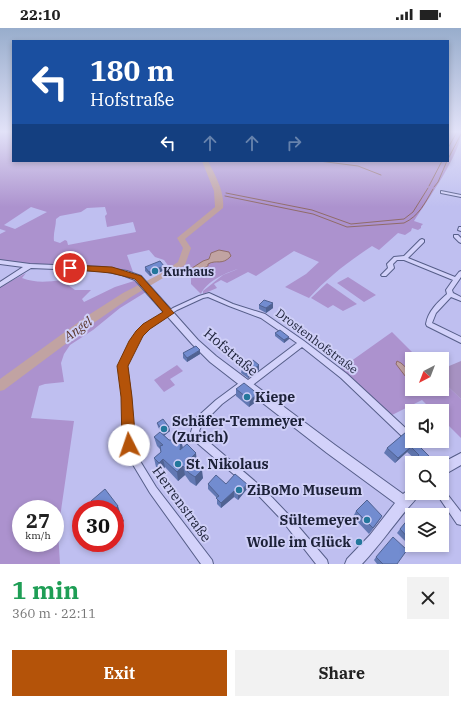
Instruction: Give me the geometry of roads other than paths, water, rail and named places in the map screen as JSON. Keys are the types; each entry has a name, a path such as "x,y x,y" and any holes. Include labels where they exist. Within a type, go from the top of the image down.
{"street":[{"path":"442,192 461,196"},
{"path":"456,236 461,241"},
{"path":"405,258 422,241"},
{"path":"384,275 391,268 390,264 396,258 405,258 456,279"},
{"name":"Hofstraße","path":"0,262 30,266 103,269 129,274 138,278 205,352 331,449 405,495"},
{"path":"0,285 30,266"},
{"path":"461,273 449,290 450,294 439,306 430,319 429,324 461,340"},
{"path":"450,294 461,299"},
{"name":"Drostenhofstraße","path":"169,313 201,297 209,295 231,305 263,316 302,343 344,376 405,433"},
{"name":"Herrenstraße","path":"169,313 139,333 123,366 127,397 129,445 133,458 153,490 208,564"},
{"path":"302,343 219,402 198,422 195,432 200,440 261,492 283,515 323,564"},
{"path":"449,466 461,459"},
{"path":"352,564 407,500"},
{"path":"446,500 461,520"}],"waterway":[{"name":"Angel","path":"165,274 182,263 187,248 181,238 219,208 220,203 218,191 205,162"},
{"path":"327,162 358,166 381,175"},
{"path":"429,186 441,162"},
{"path":"434,187 438,182 447,162"},
{"path":"226,193 312,210 351,224 404,219 413,212 428,188"},
{"path":"225,196 313,214 347,227 404,223 418,213 433,189"},
{"name":"Angel","path":"0,386 91,319 127,295 160,277"}],"place":[{"name":"Kurhaus","path":"155,271"},
{"name":"Kiepe","path":"247,397"},
{"name":"Schäfer-Temmeyer (Zurich)","path":"164,429"},
{"name":"St. Nikolaus","path":"178,464"},
{"name":"ZiBoMo Museum","path":"239,490"},
{"name":"Sültemeyer","path":"367,520"},
{"name":"Wolle im Glück","path":"359,542"}]}
